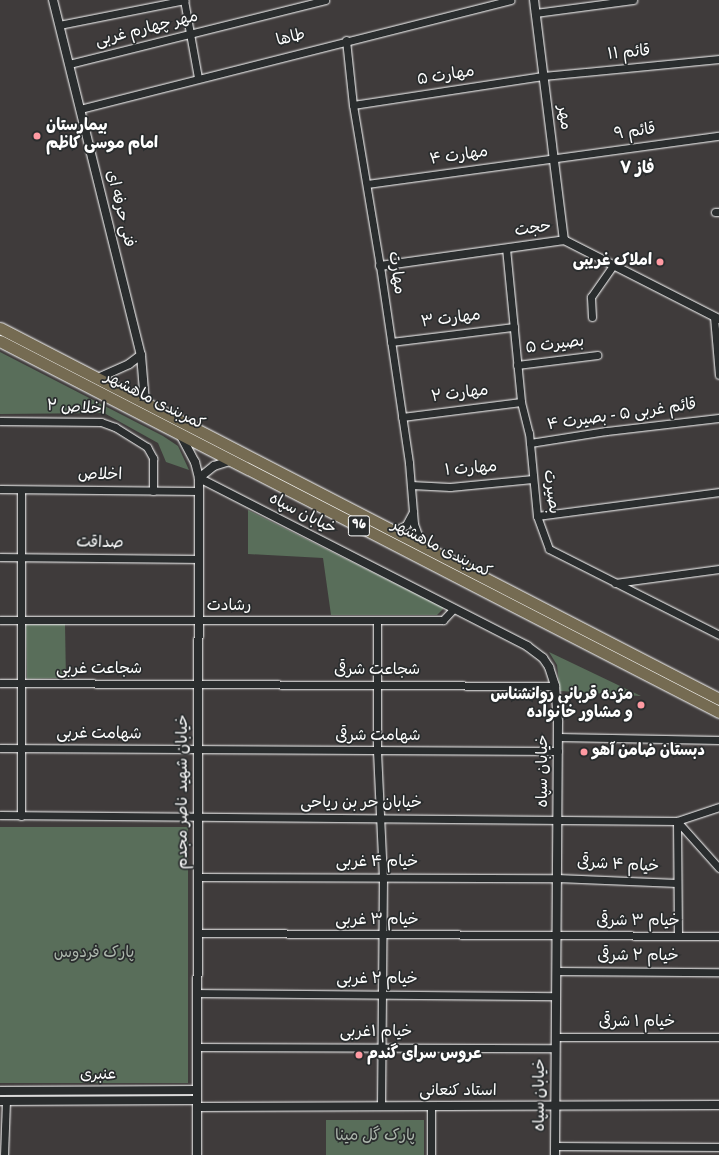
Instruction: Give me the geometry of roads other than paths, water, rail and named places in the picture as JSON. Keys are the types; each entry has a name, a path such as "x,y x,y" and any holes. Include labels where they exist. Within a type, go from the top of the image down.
{"main road":[{"name":"کمربندی ماهشهر","path":"0,328 719,699"},
{"name":"کمربندی ماهشهر","path":"0,341 719,712"}],"street":[{"name":"فنی حرفه ای","path":"53,0 141,355 145,403"},
{"path":"59,25 184,0 198,78"},
{"name":"مهر چهارم غربی","path":"68,64 325,0"},
{"name":"طاها","path":"80,110 346,40 510,0"},
{"name":"مهر","path":"534,0 542,76 564,240"},
{"path":"535,13 633,0"},
{"name":"مهارت","path":"346,40 353,105 380,266 402,417 411,485 414,524 422,546"},
{"name":"قائم ۱۱","path":"542,76 719,60"},
{"name":"مهارت ۵","path":"353,105 542,76"},
{"name":"قائم ۹","path":"554,158 719,136"},
{"name":"مهارت ۴","path":"367,184 554,158"},
{"name":"حجت","path":"380,266 564,240 716,318"},
{"name":"بصیرت","path":"506,248 521,402 530,443 537,516 549,548 614,583 719,635"},
{"path":"592,317 592,293 613,265"},
{"path":"716,318 719,375"},
{"name":"مهارت ۳","path":"391,342 514,327"},
{"path":"98,378 129,364 141,355"},
{"name":"بصیرت ۵","path":"517,364 597,355"},
{"name":"مهارت ۲","path":"402,417 521,402"},
{"name":"قائم غربی ۵ - بصیرت ۴","path":"530,443 606,431 719,418"},
{"name":"اخلاص ۲","path":"0,420 101,422 115,427 147,447 153,458 153,491"},
{"name":"خیابان شهید ناصر مجدم","path":"180,433 193,457 199,478 197,1155"},
{"path":"199,478 214,466 232,460"},
{"name":"خیابان سپاه","path":"199,478 536,651 549,667 555,686 558,737 555,1155"},
{"name":"مهارت ۱","path":"411,485 450,487 533,479"},
{"name":"اخلاص","path":"0,490 199,491"},
{"path":"21,490 21,816"},
{"path":"537,516 719,492"},
{"path":"394,531 406,525 413,512"},
{"name":"صداقت","path":"0,558 199,559"},
{"path":"614,583 719,569"},
{"name":"رشادت","path":"0,620 443,620 454,608"},
{"path":"377,620 377,751 383,877 381,1106"},
{"name":"شجاعت غربی","path":"0,683 198,684"},
{"name":"شجاعت شرقی","path":"198,684 555,686"},
{"path":"558,737 719,740"},
{"name":"شهامت غربی","path":"0,748 198,751"},
{"name":"شهامت شرقی","path":"198,751 558,751"},
{"name":"خیابان حر بن ریاحی","path":"0,815 677,821 719,807"},
{"path":"677,821 719,867"},
{"path":"677,821 678,936"},
{"name":"خیام ۴ غربی","path":"198,877 557,878"},
{"name":"خیام ۴ شرقی","path":"557,878 677,883"},
{"name":"خیام ۳ غربی","path":"198,933 556,936"},
{"name":"خیام ۳ شرقی","path":"556,936 719,936"},
{"name":"خیام ۲ شرقی","path":"556,971 719,972"},
{"name":"خیام ۲ غربی","path":"197,993 556,996"},
{"name":"خیام ۱ شرقی","path":"556,1037 719,1037"},
{"name":"خیام ۱غربی","path":"197,1047 556,1048"},
{"name":"عنبری","path":"0,1091 197,1090"},
{"path":"3,1101 4,1155"},
{"name":"عنبری","path":"3,1101 197,1103"},
{"name":"استاد کنعانی","path":"197,1103 381,1106 719,1105"},
{"path":"431,1106 431,1155"},
{"path":"555,1146 719,1147"}],"place":[{"name":"بیمارستان امام موسی کاظم","path":"37,136"},
{"name":"املاک غریبی","path":"660,262"},
{"name":"مژده قربانی روانشناس و مشاور خانواده","path":"641,705"},
{"name":"دبستان ضامن آهو","path":"584,752"},
{"name":"عروس سرای گندم","path":"359,1055"}],"district":[{"name":"فاز ۷","path":"637,171"}],"park label":[{"name":"پارک فردوس","path":"94,954"},
{"name":"پارک گل مینا","path":"375,1137"}]}
